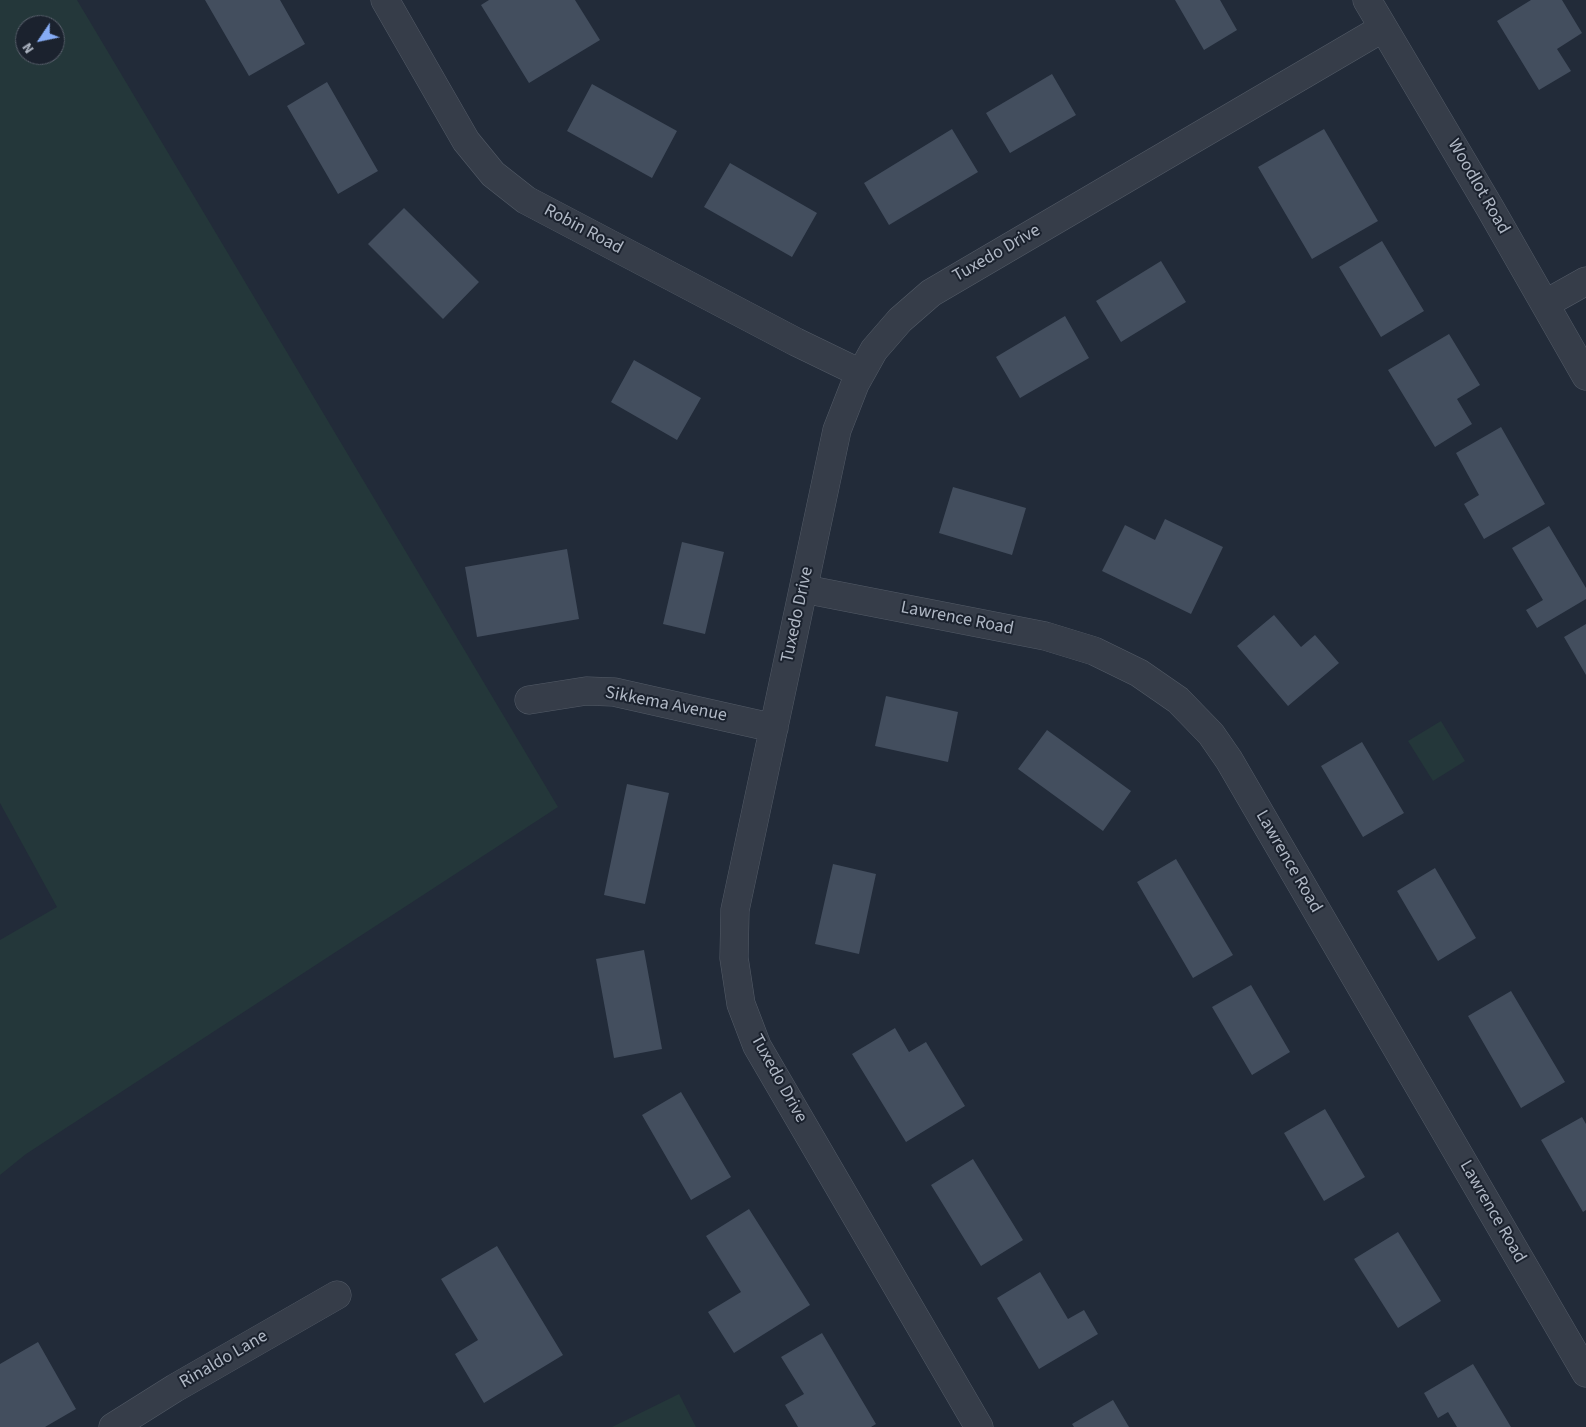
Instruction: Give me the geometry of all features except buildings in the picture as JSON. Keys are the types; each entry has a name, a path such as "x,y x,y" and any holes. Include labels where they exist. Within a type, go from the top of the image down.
{"street":[{"name":"Robin Road","path":"386,0 466,141 492,174 535,204 796,342 860,373"},
{"name":"Woodlot Road","path":"1367,0 1485,199 1586,376"},
{"name":"Tuxedo Drive","path":"979,1427 757,1046 741,1004 734,958 735,910 837,430 860,373 874,350 900,320 931,293 1384,28"},
{"path":"1545,304 1586,280"},
{"name":"Lawrence Road","path":"804,589 1045,636 1094,651 1139,672 1178,700 1211,734 1229,760 1586,1373"},
{"name":"Sikkema Avenue","path":"529,700 586,691 614,692 774,728"},
{"name":"Rinaldo Lane","path":"113,1427 175,1388 337,1295"}],"shaded area":[{"path":"0,0 77,0 558,807 26,1154 0,1175 0,940 57,907 0,803"},
{"path":"1441,721 1465,761 1433,781 1408,741"},
{"path":"679,1394 696,1427 612,1427"}]}
